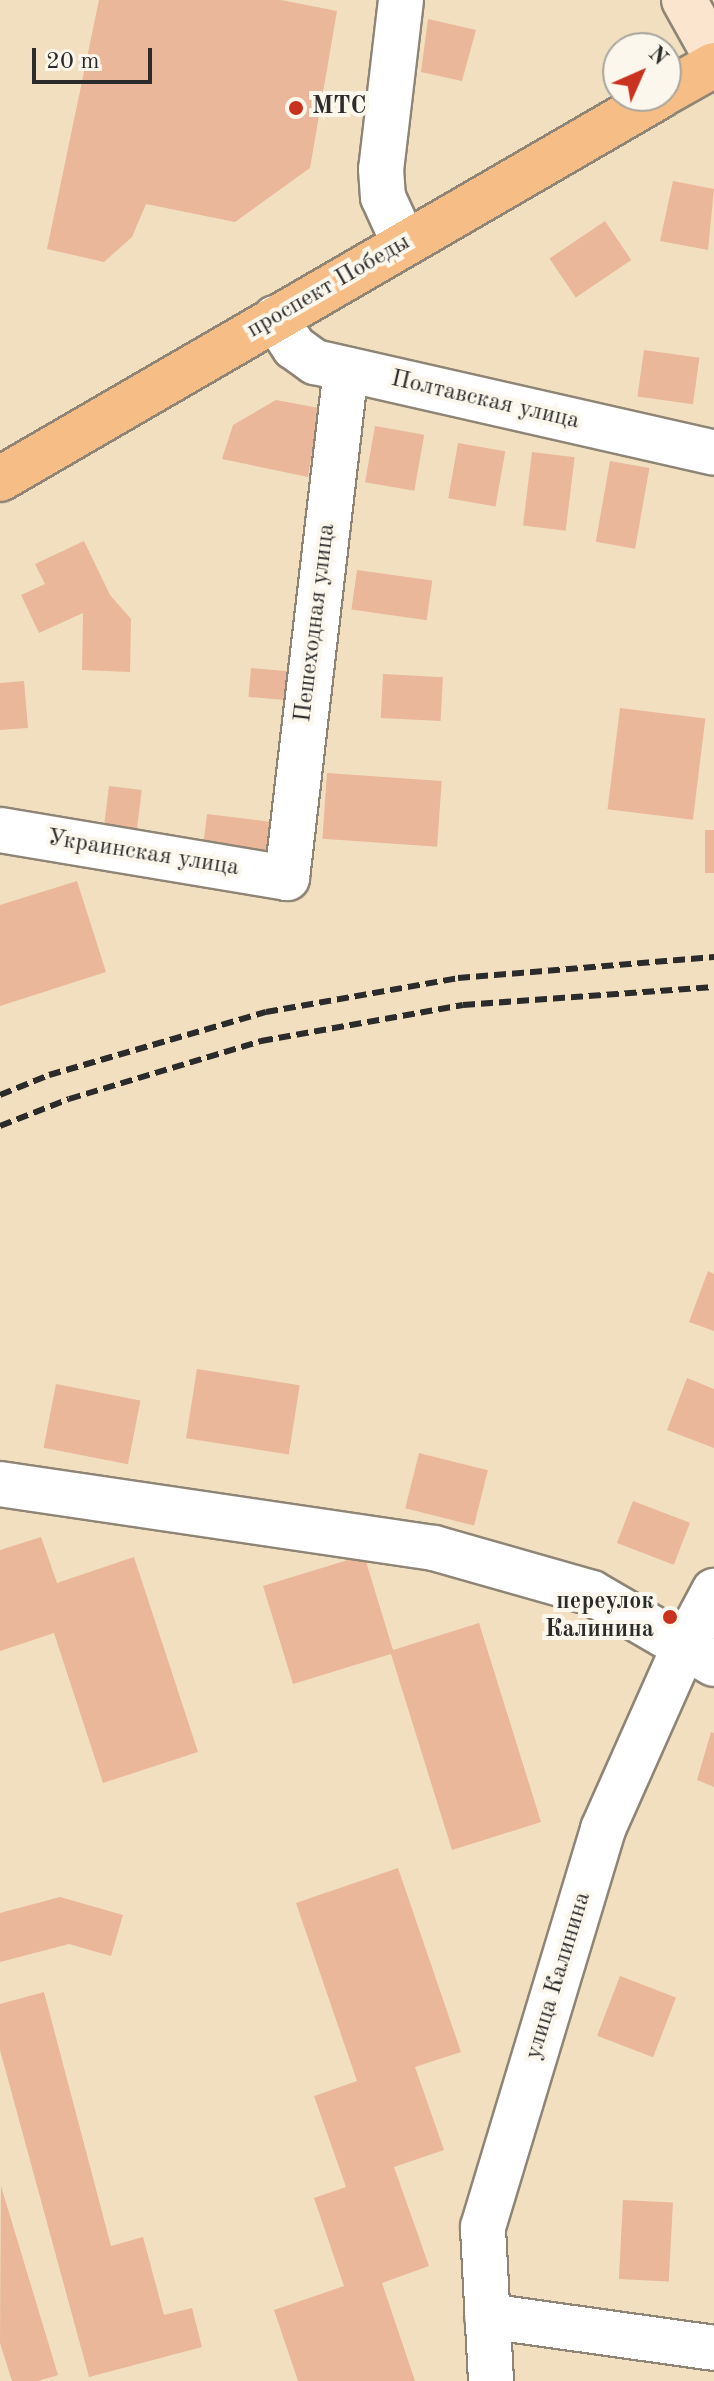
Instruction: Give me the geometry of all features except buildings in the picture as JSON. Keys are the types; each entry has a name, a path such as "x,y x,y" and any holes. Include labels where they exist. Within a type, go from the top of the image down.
{"main road":[{"path":"684,0 714,54"},
{"path":"682,83 714,65"},
{"name":"проспект Победы","path":"0,479 632,112"}],"street":[{"path":"401,0 381,169 383,197 404,243"},
{"name":"Полтавская улица","path":"275,318 294,347 315,362 713,447"},
{"name":"Пешеходная улица","path":"287,878 346,369"},
{"name":"Украинская улица","path":"0,830 287,878"},
{"path":"0,1484 434,1548 592,1593 698,1656"},
{"name":"улица Калинина","path":"491,2381 483,2227 603,1829 698,1656 714,1591"},
{"path":"487,2316 714,2348"}],"railway":[{"path":"0,1095 49,1075 266,1012 458,978 714,957"},
{"path":"0,1126 69,1099 261,1041 463,1005 714,987"}],"place":[{"name":"МТС","path":"296,108"},
{"name":"переулок Калинина","path":"670,1617"}]}
